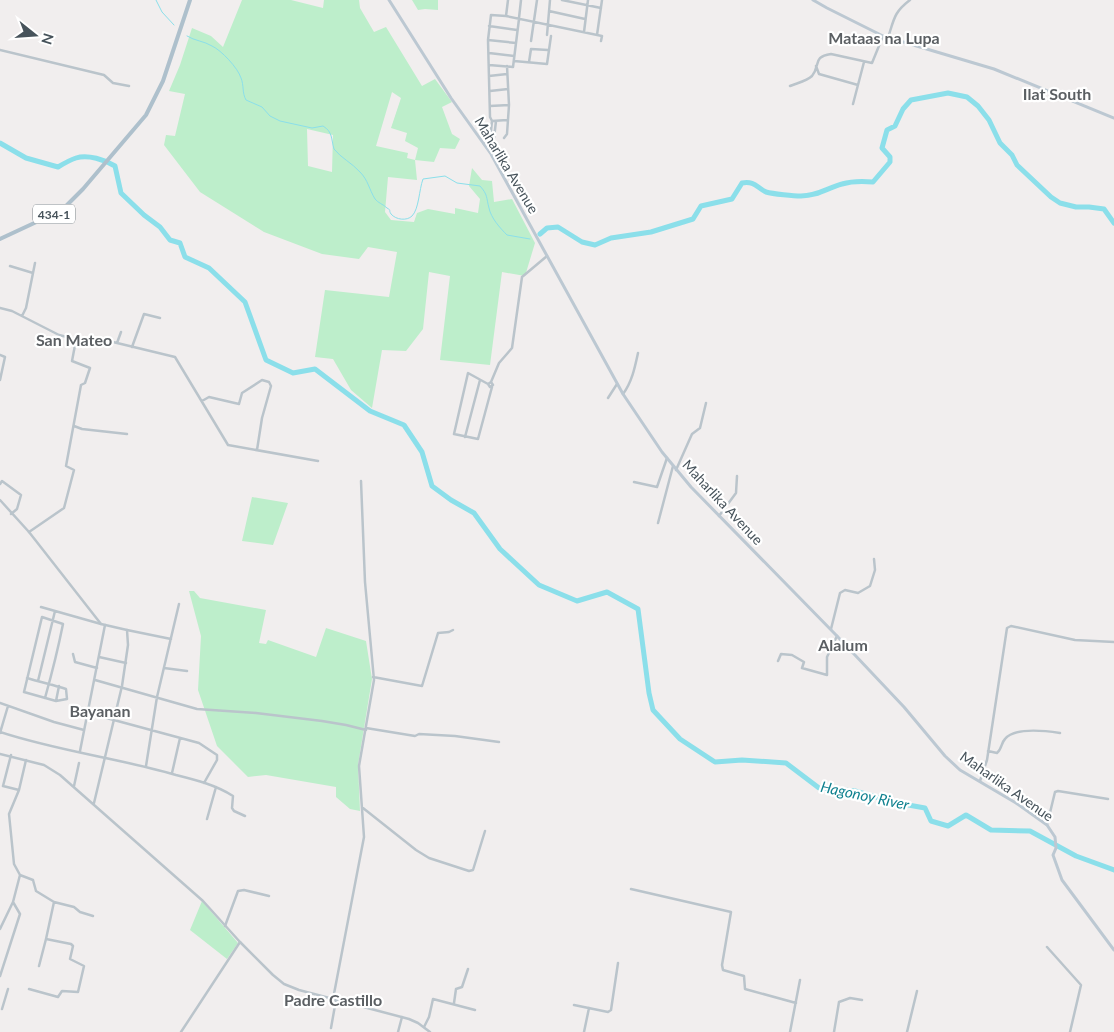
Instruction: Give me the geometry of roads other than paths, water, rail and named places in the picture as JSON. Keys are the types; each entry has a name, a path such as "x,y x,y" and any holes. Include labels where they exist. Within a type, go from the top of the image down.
{"main road":[{"name":"434-1","path":"0,239 56,212 75,198 146,115 156,98 166,74 190,0"},
{"name":"Maharlika Avenue","path":"389,0 484,144 623,394 667,458 719,516 904,707 945,756 960,770 1047,825 1056,841 1053,855 1062,880 1114,950"},
{"path":"813,0 888,38 994,69 1114,118"}],"street":[{"path":"506,16 508,0"},
{"path":"489,65 513,67 521,0"},
{"path":"532,41 537,0"},
{"path":"547,35 550,0"},
{"path":"563,0 601,8"},
{"path":"584,32 588,0"},
{"path":"597,35 602,0"},
{"path":"899,0 901,6"},
{"path":"888,38 901,6 910,0"},
{"path":"550,12 586,18"},
{"path":"494,121 490,117 488,53 491,15 506,16 602,36 601,41"},
{"path":"489,26 517,30"},
{"path":"514,61 547,64 551,36"},
{"path":"790,86 812,76 817,61 832,54 870,64 874,61 883,36"},
{"path":"488,40 516,43"},
{"path":"529,62 531,49 549,50"},
{"path":"0,50 104,75 113,83 129,86"},
{"path":"488,53 514,56"},
{"path":"853,104 864,62"},
{"path":"504,138 507,134 507,66"},
{"path":"816,66 819,74 858,85"},
{"path":"489,76 507,74"},
{"path":"490,91 508,89"},
{"path":"490,106 508,105"},
{"path":"494,121 507,120"},
{"path":"484,144 490,140 494,121"},
{"path":"490,383 468,373 453,433 478,440 492,387 489,386 490,383 495,370 512,348 522,277 547,256"},
{"path":"22,316 26,308 36,263"},
{"path":"10,266 33,273"},
{"path":"0,308 22,316 59,335 76,340 117,343 175,357 228,445 318,461"},
{"path":"132,347 144,314 160,318"},
{"path":"117,343 120,332"},
{"path":"29,532 64,508 74,470 66,466 82,386 85,383 90,368 72,361 76,340"},
{"path":"623,394 628,388 634,372 638,353"},
{"path":"0,355 5,357 0,380"},
{"path":"202,401 210,397 239,404 242,393 262,380 269,382 271,386 256,450"},
{"path":"465,436 480,380"},
{"path":"608,398 618,384"},
{"path":"658,523 675,468 692,434 700,428 706,403"},
{"path":"74,426 82,429 127,434"},
{"path":"634,482 657,487 667,458"},
{"path":"719,516 736,493 737,476"},
{"path":"0,484 2,482 21,495 17,509 11,514"},
{"path":"331,1028 364,837 359,766 373,677 365,582 361,482"},
{"path":"0,500 29,532 103,625 95,680 80,752"},
{"path":"831,630 840,593 845,590 858,593 870,586 875,570 874,559"},
{"path":"146,766 158,697 179,604"},
{"path":"41,607 103,625 171,638"},
{"path":"38,681 55,611"},
{"path":"28,678 49,684 59,686 66,689 67,699 56,701 45,698 24,692 42,617 63,624 49,684 45,698"},
{"path":"980,781 988,751 998,679 1008,626 1075,640 1114,642"},
{"path":"94,803 122,686 128,645 127,630"},
{"path":"373,677 422,686 438,632 453,630"},
{"path":"778,661 781,654 792,655 804,662 802,668 827,675 827,657 837,636"},
{"path":"73,654 74,662 97,668"},
{"path":"99,657 126,664"},
{"path":"164,668 187,671"},
{"path":"95,680 197,708 346,724 415,736 419,734 455,736 499,742"},
{"path":"56,701 59,686"},
{"path":"0,703 54,722 85,730"},
{"path":"8,706 0,732 46,745 146,766 216,787 233,796 232,808 234,811 245,816"},
{"path":"88,713 199,743 217,754 217,760 204,783"},
{"path":"988,751 997,752 1000,750 1005,739 1014,733 1038,730 1060,732"},
{"path":"172,774 180,738"},
{"path":"0,754 44,765 74,786 203,901 240,942 284,984 402,1017 424,1027 430,1032"},
{"path":"11,756 3,786 19,790"},
{"path":"26,760 19,790 9,814 14,864 20,875 33,880 36,891 54,902 74,907 80,912 93,916"},
{"path":"74,786 79,764"},
{"path":"207,819 216,787"},
{"path":"1047,825 1055,792 1108,799"},
{"path":"363,808 429,858 469,871 473,870 485,831"},
{"path":"0,929 13,902 20,875"},
{"path":"631,889 730,912 722,965 723,970 744,976 745,989 796,1003"},
{"path":"225,926 238,891 244,890 269,896"},
{"path":"0,976 20,914 13,902"},
{"path":"39,966 54,902"},
{"path":"30,989 58,997 62,991 78,992 84,966 70,959 73,946 46,939"},
{"path":"181,1032 240,942"},
{"path":"1047,947 1081,985 1070,1032"},
{"path":"574,1005 608,1012 611,1010 618,963"},
{"path":"454,1003 456,989 462,987 468,968"},
{"path":"790,1032 800,980"},
{"path":"2,1009 8,989"},
{"path":"907,1032 918,991"},
{"path":"1,995 5,996"},
{"path":"834,1032 839,1002 850,998 862,1000"},
{"path":"424,1027 434,999 476,1010"},
{"path":"584,1032 589,1008"},
{"path":"398,1032 402,1017"}],"waterway":[{"path":"156,0 162,12 174,25"},
{"path":"187,36 209,44 224,55 239,74 246,100 262,107 270,116 280,121 312,128 323,126 326,128 331,136 334,149 363,175 375,199 396,218 407,219 412,216 418,204 423,179 445,176 457,183 480,186 486,194 490,212 504,232 507,235 530,239"},
{"path":"540,234 547,228 558,227 582,242 595,245 611,238 651,232 693,219 701,206 732,199 742,183 753,184 769,193 807,196 846,183 873,182 890,162 890,157 882,148 887,130 895,126 903,109 911,100 948,93 967,97 978,106 989,120 1000,143 1012,155 1017,165 1051,197 1060,203 1076,207 1104,209 1114,223"},
{"name":"Hagonoy River","path":"0,143 26,158 58,167 81,157 91,157 115,166 121,193 160,227 170,240 180,243 185,257 209,268 245,302 266,360 293,373 315,369 370,411 404,425 422,452 432,486 451,500 474,513 500,549 539,585 577,601 607,592 638,609 653,710 680,739 715,762 742,760 786,763 819,788 855,791 897,803 925,808 931,821 948,826 966,815 991,830 1030,831 1076,856 1114,870"}],"district":[{"name":"Mataas na Lupa","path":"884,37"},
{"name":"Ilat South","path":"1057,93"},
{"name":"San Mateo","path":"74,339"},
{"name":"Alalum","path":"843,644"},
{"name":"Bayanan","path":"100,710"},
{"name":"Padre Castillo","path":"333,999"}]}
